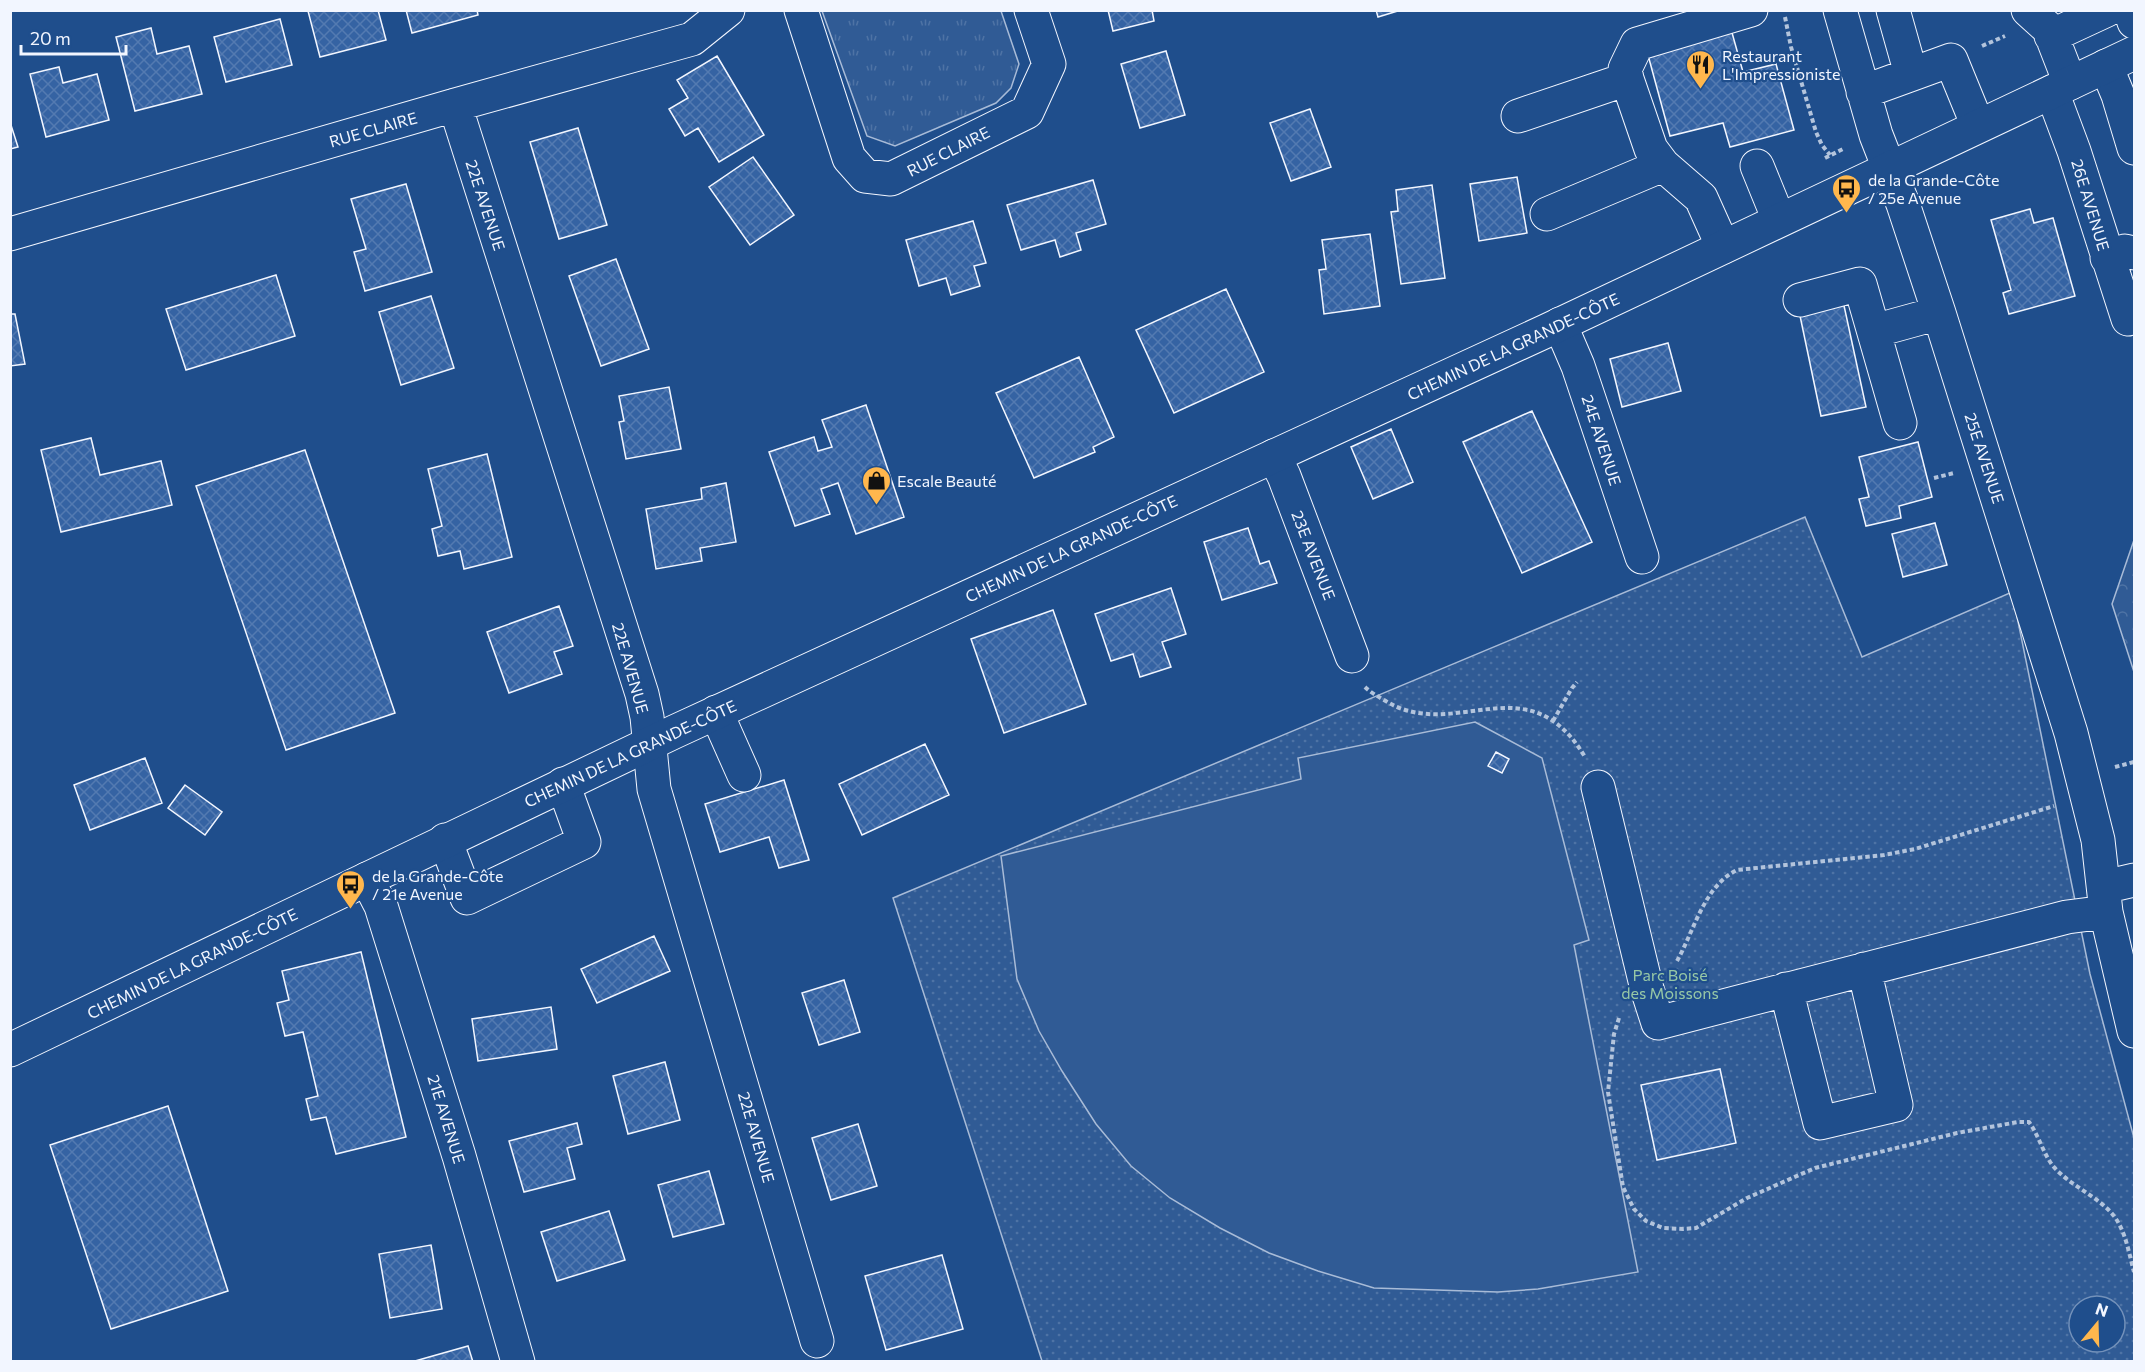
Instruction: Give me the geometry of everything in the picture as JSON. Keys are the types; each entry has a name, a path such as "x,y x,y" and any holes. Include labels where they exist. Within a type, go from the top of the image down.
{"street":[{"name":"RUE CLAIRE","path":"10,234 692,39 728,10"},
{"name":"RUE CLAIRE","path":"801,10 849,158 865,176 891,179 1027,112 1049,64 1031,10"},
{"path":"1723,247 1701,198 1663,165 1651,149 1625,69 1637,44 1751,10"},
{"name":"25E AVENUE","path":"1840,10 1876,135 1903,204 1939,313 2071,733 2098,840 2123,915 2134,1030"},
{"path":"1893,10 1911,74"},
{"path":"2040,22 2107,10"},
{"path":"2130,10 2134,22"},
{"name":"26E AVENUE","path":"2040,22 2061,87 2073,151 2121,255 2128,319"},
{"path":"1863,92 1951,60 1978,126"},
{"path":"2120,60 2118,95 2134,148"},
{"name":"CHEMIN DE LA GRANDE-CÔTE","path":"10,1050 716,712 1560,324 2120,60"},
{"path":"1518,116 1627,79"},
{"name":"22E AVENUE","path":"455,105 642,694 647,717 654,789 817,1341"},
{"path":"1547,214 1663,165"},
{"path":"1757,166 1779,220"},
{"path":"1800,300 1860,284 1900,423"},
{"path":"1874,332 1939,313"},
{"name":"24E AVENUE","path":"1560,324 1578,366 1642,556"},
{"name":"23E AVENUE","path":"1274,456 1284,476 1358,670"},
{"path":"716,712 744,775"},
{"path":"1592,774 1647,989 1658,1023 2067,917 2123,915"},
{"path":"445,840 467,898 584,843 563,784"},
{"name":"21E AVENUE","path":"367,879 381,906 459,1156 518,1362"},
{"path":"1786,990 1820,1123 1896,1105 1864,969"}],"path":[{"path":"1783,10 1791,47 1816,132 1830,155"},
{"path":"1951,60 2040,22"},
{"path":"1358,670 1367,690 1393,706 1413,714 1434,715 1501,707 1523,708 1541,714 1560,726 1576,742 1592,774"},
{"path":"1552,721 1577,682"},
{"path":"2114,767 2134,762"},
{"path":"1673,968 1714,889 1726,875 1737,870 1905,851 1952,839 2061,804"},
{"path":"1624,1012 1619,1018 1614,1034 1608,1092 1623,1187 1634,1209 1646,1221 1663,1228 1683,1230 1696,1228 1748,1198 1815,1168 1957,1133 2029,1122 2052,1164 2115,1218 2122,1230 2134,1272"}],"green space":[{"path":"822,11 1001,11 1019,64 1011,88 996,103 895,146 867,136"},
{"name":"Parc Boisé des Moissons","path":"1805,517 1862,657 2012,592 2090,974 2134,1138 2134,1361 1042,1361 893,898"},
{"path":"2134,540 2134,672 2112,604"},
{"path":"1475,722 1542,758 1589,940 1574,945 1638,1272 1538,1289 1498,1292 1374,1288 1269,1253 1220,1228 1170,1198 1131,1166 1096,1124 1062,1071 1039,1031 1017,979 1001,856 1301,779 1298,758"}],"building":[{"path":"378,10 386,40 320,57 308,11"},
{"path":"406,10 477,10 478,15 412,33"},
{"path":"1108,10 1152,10 1154,21 1113,31"},
{"path":"1376,10 1401,10 1378,17"},
{"path":"280,19 292,65 226,82 214,37"},
{"path":"1729,22 1743,72 1776,64 1794,130 1730,147 1723,123 1670,136 1645,44"},
{"path":"151,28 157,54 189,46 202,94 135,111 116,37"},
{"path":"1166,51 1185,115 1140,128 1121,64"},
{"path":"717,56 764,135 719,162 698,128 685,136 669,109 688,98 677,80"},
{"path":"59,67 63,83 97,74 109,120 46,137 30,74"},
{"path":"1310,109 1331,167 1291,181 1270,123"},
{"path":"10,122 18,147 10,149"},
{"path":"578,128 607,225 559,239 530,142"},
{"path":"753,157 794,215 750,245 709,187"},
{"path":"1517,177 1527,233 1479,241 1470,184"},
{"path":"1093,180 1106,224 1076,233 1081,250 1060,257 1055,240 1021,250 1007,205"},
{"path":"406,184 432,272 365,291 354,252 366,249 351,199"},
{"path":"1432,185 1445,278 1401,284 1391,212 1398,211 1396,190"},
{"path":"2030,209 2034,223 2053,218 2075,296 2009,314 2003,293 2011,290 1991,220"},
{"path":"973,221 986,263 974,266 980,286 951,295 946,278 919,286 906,240"},
{"path":"1370,234 1380,306 1324,314 1319,270 1326,269 1322,240"},
{"path":"616,259 649,349 601,366 569,276"},
{"path":"276,275 295,336 186,370 166,309"},
{"path":"1226,289 1264,372 1174,413 1136,330"},
{"path":"431,296 454,368 401,385 379,312"},
{"path":"1843,301 1866,407 1821,416 1799,311"},
{"path":"10,314 15,314 25,364 10,366"},
{"path":"1668,343 1681,391 1622,407 1610,359"},
{"path":"1079,357 1114,437 1093,447 1095,452 1034,478 996,393"},
{"path":"669,387 681,449 626,459 619,422 624,421 619,396"},
{"path":"866,405 904,517 856,534 838,483 821,489 830,514 795,526 769,452 814,437 818,451 832,447 822,420"},
{"path":"1532,411 1592,542 1522,573 1463,442"},
{"path":"1391,429 1413,482 1373,499 1351,447"},
{"path":"91,438 100,475 161,461 172,505 61,532 41,450"},
{"path":"1918,442 1932,497 1899,506 1901,518 1866,526 1859,499 1869,497 1859,457"},
{"path":"305,450 395,713 286,750 196,486"},
{"path":"487,454 512,557 464,569 460,551 438,556 432,529 442,526 428,469"},
{"path":"726,483 736,542 700,548 702,561 656,569 646,509 702,499 701,488"},
{"path":"1935,523 1947,565 1903,577 1892,534"},
{"path":"1248,528 1260,564 1269,561 1277,583 1222,600 1204,542"},
{"path":"1171,588 1186,634 1162,642 1171,667 1140,677 1133,654 1111,661 1095,614"},
{"path":"559,606 573,646 554,652 562,674 509,693 487,632"},
{"path":"1053,610 1086,704 1004,733 971,639"},
{"path":"925,744 949,795 862,835 839,784"},
{"path":"1496,752 1509,759 1502,773 1488,766"},
{"path":"145,758 162,803 90,830 74,785"},
{"path":"784,780 809,860 779,868 769,837 720,852 705,804"},
{"path":"185,785 222,812 205,835 168,808"},
{"path":"654,936 670,971 597,1003 581,969"},
{"path":"361,952 406,1137 336,1154 326,1117 311,1120 306,1099 318,1096 303,1032 285,1036 277,1003 289,1000 282,971"},
{"path":"844,980 860,1032 819,1045 802,993"},
{"path":"551,1007 557,1049 478,1061 472,1019"},
{"path":"665,1062 680,1120 628,1134 613,1076"},
{"path":"1720,1069 1736,1143 1657,1160 1641,1085"},
{"path":"168,1106 228,1291 111,1329 50,1145"},
{"path":"577,1123 582,1144 567,1148 575,1179 524,1192 509,1141"},
{"path":"858,1124 877,1186 831,1200 812,1138"},
{"path":"709,1171 724,1224 673,1237 658,1185"},
{"path":"609,1211 625,1260 557,1281 541,1232"},
{"path":"431,1245 442,1309 390,1318 379,1254"},
{"path":"942,1255 963,1329 886,1350 865,1276"},
{"path":"468,1346 473,1362 415,1361"}],"place":[{"name":"Restaurant L'Impressioniste","path":"1701,90"},
{"name":"de la Grande-Côte / 25e Avenue","path":"1847,214"},
{"name":"Escale Beauté","path":"876,506"},
{"name":"de la Grande-Côte / 21e Avenue","path":"351,910"}]}
